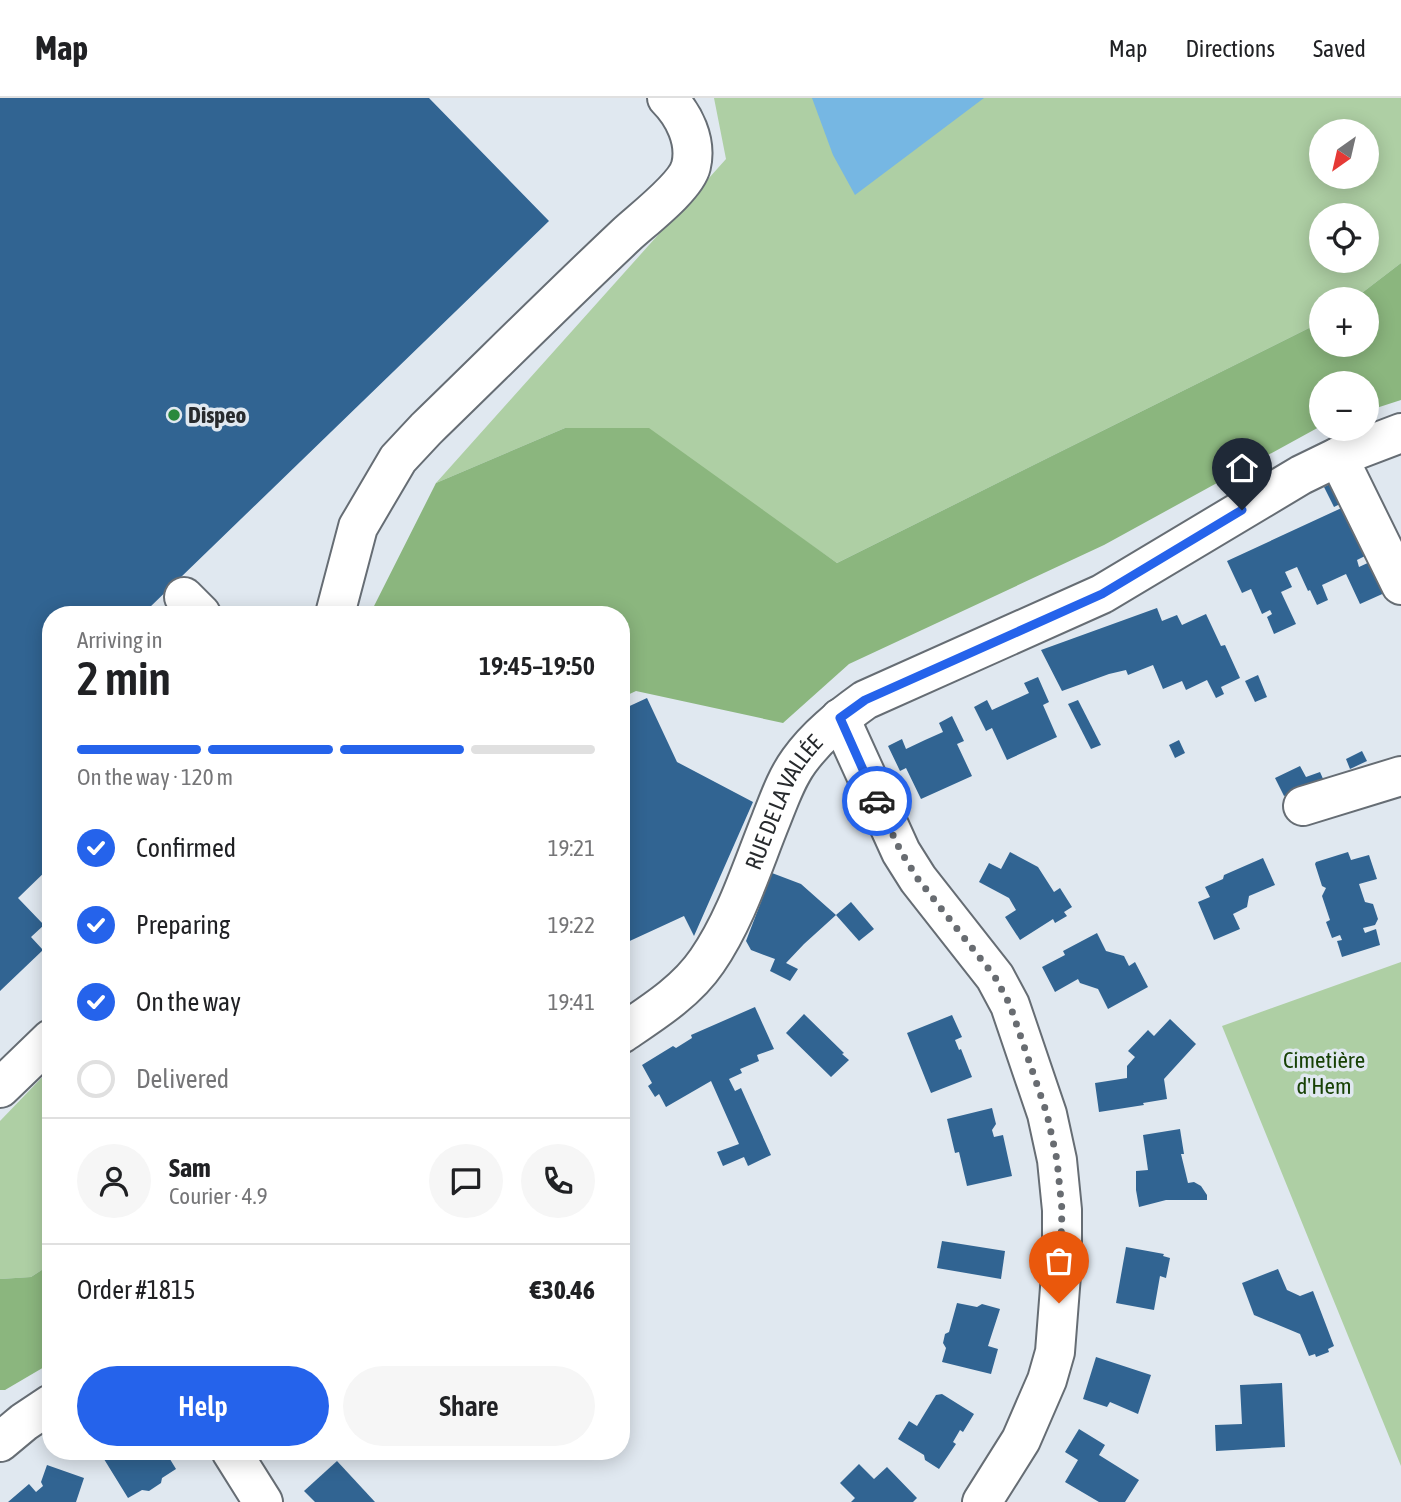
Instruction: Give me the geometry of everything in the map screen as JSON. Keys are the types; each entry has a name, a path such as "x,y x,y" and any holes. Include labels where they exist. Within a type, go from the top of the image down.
{"street":[{"path":"337,606 358,527 398,459 626,234 676,189 691,167 692,141 679,110 667,98"},
{"name":"RUE DE LA VALLÉE","path":"630,1028 687,985 706,964 736,908 785,786 798,762 816,740 840,718 865,700 1102,594 1301,475 1338,457 1401,433"},
{"path":"1338,457 1401,585"},
{"path":"840,718 901,852 918,879 995,977 1010,1005 1047,1114 1057,1160 1062,1210 1062,1249 1055,1352 1047,1380 1021,1440 982,1502"},
{"path":"1303,806 1401,776"},
{"path":"0,1088 42,1048"},
{"path":"0,1442 42,1411"},
{"path":"237,1460 263,1502"}],"green space":[{"path":"714,98 1401,98 1401,263 1370,287 1309,287 1309,328 837,563 771,517 565,428 436,483 726,159"},
{"path":"1401,263 1401,400 1379,407 1379,371 1309,371 1309,433 1104,545 849,664 783,723 636,691 630,694 630,606 374,606 436,483 565,428 649,428 837,563 1309,328 1309,357 1379,357 1379,287 1370,287"},
{"name":"Cimetière d'Hem","path":"1401,962 1401,1466 1222,1026"},
{"path":"42,1077 42,1270 31,1277 0,1279 0,1121"},
{"path":"42,1270 42,1368 5,1390 0,1390 0,1279 31,1277"}],"water":[{"path":"812,98 984,98 855,195 833,155"}],"building":[{"name":"Dispeo","path":"0,98 429,98 549,221 151,606 42,606 42,875 18,898 42,923 42,927 31,937 42,951 0,991"},
{"path":"1334,482 1344,502 1334,507 1324,487"},
{"path":"1348,505 1371,553 1357,560 1359,567 1374,560 1389,591 1360,604 1346,574 1322,585 1328,600 1317,605 1297,567 1285,572 1292,587 1281,592 1296,624 1274,634 1267,617 1272,614 1270,610 1262,614 1251,589 1242,593 1227,561"},
{"path":"1157,608 1162,621 1177,615 1182,625 1206,614 1221,646 1225,645 1240,678 1221,687 1224,694 1216,698 1207,680 1186,690 1182,681 1163,689 1153,665 1128,675 1126,670 1109,674 1062,691 1041,650"},
{"path":"1258,675 1267,697 1255,702 1245,681"},
{"path":"1038,677 1049,702 1043,705 1057,737 1007,760 992,728 986,731 974,707 987,700 992,710 1029,693 1024,683"},
{"path":"647,698 677,762 753,802 694,936 684,916 630,941 630,706"},
{"path":"1078,700 1101,745 1091,749 1068,704"},
{"path":"952,716 964,741 957,744 972,776 921,799 906,768 900,771 888,746 902,739 906,749 943,732 939,723"},
{"path":"1179,740 1185,753 1175,758 1169,745"},
{"path":"1362,751 1367,761 1350,769 1346,759"},
{"path":"1300,766 1306,777 1320,772 1324,781 1284,796 1275,778"},
{"path":"1010,852 1038,867 1054,892 1060,888 1072,907 1064,912 1067,916 1055,923 1053,919 1020,940 1005,917 1016,910 1009,898 979,882 989,863 1001,869"},
{"path":"1348,852 1351,860 1369,855 1377,879 1359,884 1365,902 1373,904 1378,919 1375,925 1363,928 1365,933 1376,929 1380,945 1342,957 1337,941 1342,940 1340,935 1332,938 1326,922 1330,920 1322,896 1326,888 1322,886 1315,864"},
{"path":"1263,858 1275,885 1249,896 1247,907 1233,914 1240,929 1214,940 1198,902 1210,897 1205,887 1223,879 1224,875"},
{"path":"772,873 801,884 836,915 786,963 798,969 790,981 770,971 775,959 751,950 746,941"},
{"path":"851,902 874,929 859,941 836,915"},
{"path":"1097,933 1106,951 1124,956 1129,966 1135,962 1148,987 1108,1009 1098,989 1080,983 1078,979 1055,992 1042,967 1065,955 1063,951"},
{"path":"755,1007 774,1049 757,1055 759,1061 740,1069 742,1073 729,1079 735,1091 741,1088 771,1155 748,1166 744,1157 723,1166 717,1152 739,1144 711,1081 666,1107 659,1094 655,1097 648,1086 652,1083 642,1065 673,1046 676,1048 692,1038 691,1035"},
{"path":"804,1014 849,1060 831,1077 786,1033"},
{"path":"952,1015 962,1037 955,1040 972,1077 931,1093 907,1033"},
{"path":"1170,1019 1196,1044 1164,1079 1167,1099 1099,1112 1095,1083 1127,1078 1127,1066 1135,1057 1128,1051 1148,1030 1154,1036"},
{"path":"992,1108 996,1124 992,1130 994,1137 1003,1135 1012,1176 967,1186 947,1119"},
{"path":"1180,1129 1184,1154 1181,1154 1188,1183 1194,1182 1201,1186 1207,1200 1166,1200 1139,1207 1136,1171 1148,1170 1143,1135"},
{"path":"942,1241 1005,1251 1001,1279 937,1268"},
{"path":"1126,1247 1164,1254 1163,1256 1170,1258 1166,1278 1160,1276 1154,1310 1116,1303"},
{"path":"1278,1269 1287,1290 1300,1296 1313,1291 1334,1346 1328,1349 1329,1352 1316,1357 1315,1354 1309,1356 1300,1334 1254,1315 1242,1283"},
{"path":"957,1303 977,1307 982,1304 1000,1309 988,1346 998,1349 991,1374 942,1362 946,1348 943,1343 945,1334 949,1332"},
{"path":"1096,1357 1151,1375 1138,1414 1110,1402 1107,1407 1083,1399"},
{"path":"1282,1383 1285,1447 1216,1451 1215,1425 1242,1424 1240,1385"},
{"path":"942,1394 974,1414 963,1432 960,1430 953,1442 956,1444 939,1469 925,1460 924,1455 898,1439 909,1421 917,1426 936,1395"},
{"path":"1079,1429 1105,1445 1099,1455 1139,1480 1125,1502 1099,1502 1065,1482 1078,1460 1065,1452"},
{"path":"105,1460 170,1460 176,1469 162,1478 161,1483 149,1491 142,1490 128,1498"},
{"path":"337,1461 375,1502 315,1502 304,1491"},
{"path":"859,1464 874,1479 887,1467 917,1498 913,1502 851,1502 855,1498 840,1483"},
{"path":"47,1465 84,1478 76,1502 8,1502 29,1484 36,1492 43,1486 41,1482"}],"way so far":[{"path":"877,801 901,852 918,879 995,977 1010,1005 1047,1114 1057,1160 1062,1210 1059,1303"}],"place":[{"name":"Dispeo","path":"174,415"}],"route":[{"path":"877,801 840,718 865,700 1102,594 1242,510"}]}
